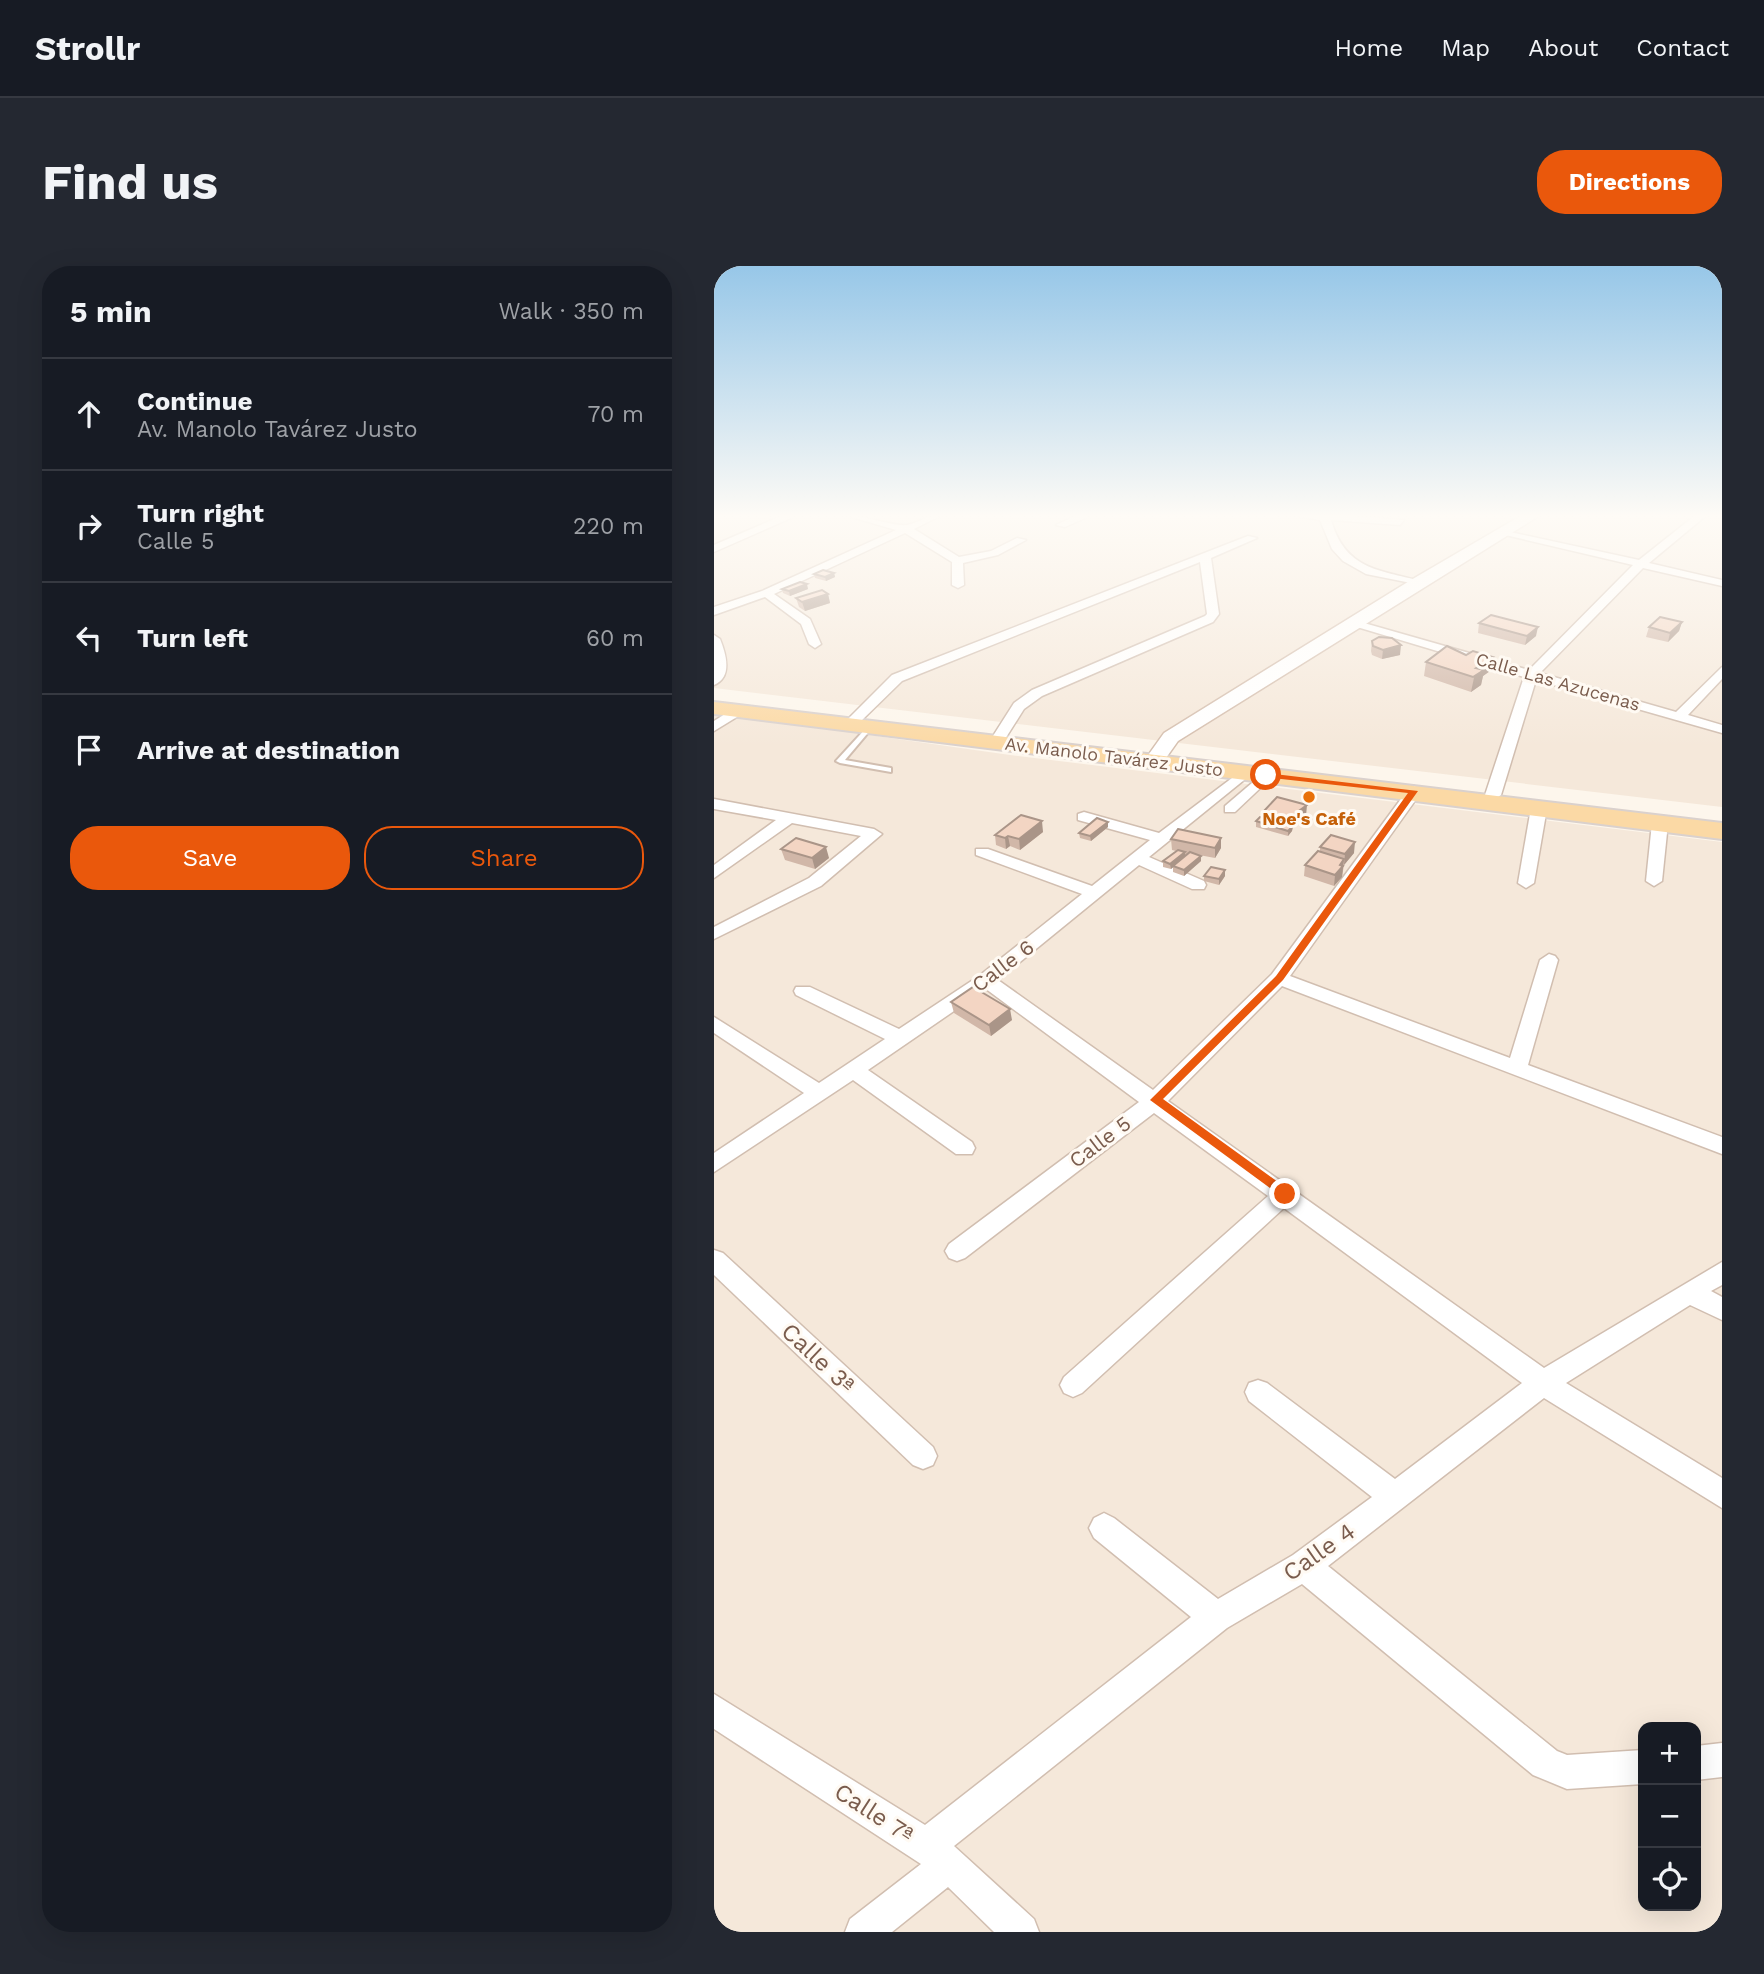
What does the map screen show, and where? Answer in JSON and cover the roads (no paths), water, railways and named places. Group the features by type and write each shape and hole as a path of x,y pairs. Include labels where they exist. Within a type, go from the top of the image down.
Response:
{"main road":[{"name":"Av. Manolo Tavárez Justo","path":"714,702 862,723 1722,822"},
{"name":"Av. Manolo Tavárez Justo","path":"714,708 1000,737 1255,774 1414,791 1722,831"}],"street":[{"path":"714,611 769,592"},
{"path":"862,723 897,678 1115,592"},
{"path":"1000,737 1019,706 1037,693 1209,619 1213,614 1210,592"},
{"path":"1156,758 1171,737 1404,592"},
{"path":"1493,795 1531,675 1614,592"},
{"path":"766,593 806,622 815,644"},
{"path":"718,594 744,600"},
{"name":"Calle Las Azucenas","path":"1353,625 1722,729"},
{"path":"714,639 721,663 721,672 714,681"},
{"path":"1679,717 1722,671"},
{"path":"714,727 738,712"},
{"path":"1230,809 1255,774"},
{"name":"Calle 6","path":"714,1164 986,980 1164,839 1255,774"},
{"name":"Calle 5","path":"957,1251 1156,1100 1279,978 1414,791"},
{"path":"714,804 874,834 815,882 714,934"},
{"path":"1527,883 1539,808"},
{"path":"1084,817 1164,839"},
{"path":"714,873 789,818"},
{"path":"1654,881 1660,823"},
{"path":"982,852 1096,893"},
{"path":"1139,859 1198,885"},
{"path":"1516,1070 1549,960"},
{"path":"1279,978 1722,1146"},
{"path":"986,980 1156,1100 1543,1383 1722,1494"},
{"path":"803,991 902,1039"},
{"path":"714,1024 820,1093"},
{"path":"853,1070 964,1148"},
{"path":"1073,1385 1285,1194"},
{"name":"Calle 3ª","path":"714,1260 923,1457"},
{"name":"Calle 4","path":"863,1932 938,1855 1216,1618 1304,1566 1543,1383 1722,1272"},
{"path":"1691,1293 1722,1309"},
{"path":"1258,1392 1395,1497"},
{"path":"1104,1528 1216,1618"},
{"path":"1304,1566 1545,1763 1567,1772 1638,1768"},
{"name":"Calle 7ª","path":"714,1710 938,1855 1021,1932"},
{"path":"1701,1762 1722,1760"}],"lane":[{"path":"862,723 840,761 888,770"}],"place":[{"name":"Noe's Café","path":"1309,797"}]}
